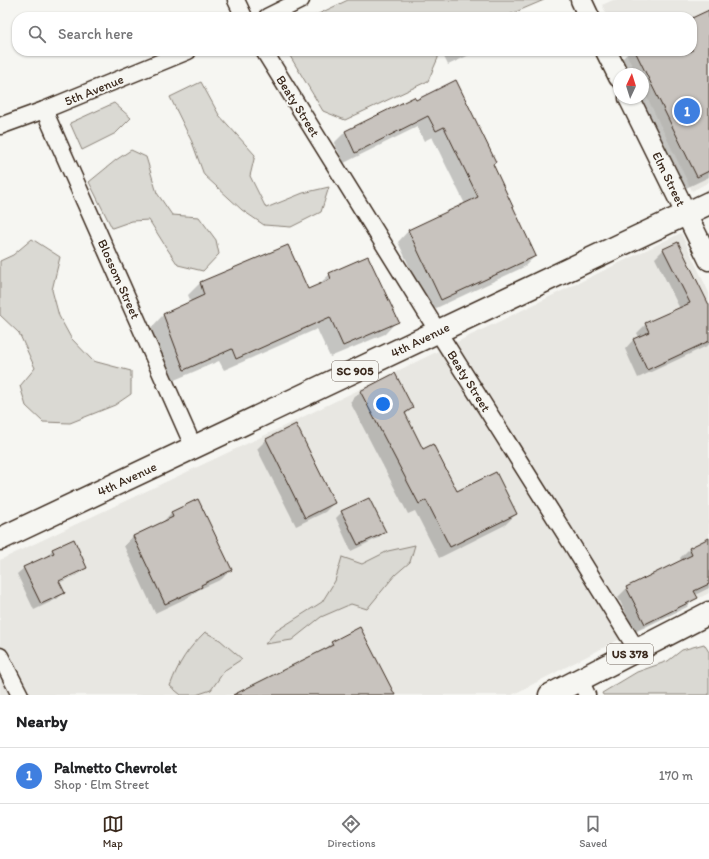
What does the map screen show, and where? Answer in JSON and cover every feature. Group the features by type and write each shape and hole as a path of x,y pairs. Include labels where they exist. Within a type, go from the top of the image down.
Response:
{"main road":[{"name":"4th Avenue","path":"0,539 709,203"},
{"name":"US 378","path":"550,695 583,687 636,650 709,613"}],"street":[{"path":"236,0 242,12"},
{"path":"277,12 302,0"},
{"path":"581,0 587,12"},
{"name":"5th Avenue","path":"0,126 44,110 176,56"},
{"name":"Beaty Street","path":"267,56 636,650"},
{"path":"608,56 614,68"},
{"name":"Elm Street","path":"632,104 709,260"},
{"name":"Blossom Street","path":"44,110 194,448"},
{"path":"0,656 20,695"}],"shaded area":[{"path":"348,0 544,0 516,12 323,12"},
{"path":"613,0 709,0 709,182 692,191 649,101 649,68 633,68 627,56 697,56 697,12 606,12 602,5"},
{"path":"290,56 438,56 428,81 345,120 323,111"},
{"path":"201,82 219,115 255,155 250,176 266,208 303,193 329,187 321,212 291,227 264,225 242,210 204,175 192,142 170,97"},
{"path":"114,103 131,118 116,133 82,150 70,123"},
{"path":"131,150 146,157 157,193 172,215 199,217 216,240 219,254 203,271 178,265 149,220 132,221 112,228 89,182"},
{"path":"681,233 709,293 709,593 512,695 0,695 0,560 278,429"},
{"path":"32,239 60,257 52,290 59,316 71,338 93,361 131,371 131,394 115,405 70,423 43,422 26,406 20,386 35,368 19,333 0,315 0,261 13,255"},
{"path":"415,545 410,562 395,575 367,609 351,604 321,617 292,640 265,644 276,631 322,602 335,581 342,557 362,564 388,551"},
{"path":"205,632 220,640 242,659 225,670 211,690 196,695 181,695 170,686 184,657"},
{"path":"704,644 709,652 709,695 603,695 602,693 637,672 668,661 682,650"}],"building":[{"path":"709,10 709,171 697,177 649,79 649,68 643,68 637,56 697,56 697,16"},
{"path":"456,80 496,162 493,164 536,256 441,300 408,230 478,197 444,127 436,131 428,116 355,153 345,131 414,97 416,100"},
{"path":"678,242 709,305 709,341 647,370 633,339 649,332 645,323 690,303 663,249"},
{"path":"288,245 308,289 331,279 329,273 368,256 399,322 343,346 330,317 236,359 232,349 184,370 163,314 204,295 200,282"},
{"path":"395,373 413,408 405,413 423,449 433,444 457,491 496,472 517,514 450,547 426,500 419,504 360,391"},
{"path":"296,424 335,503 305,518 266,439"},
{"path":"369,498 386,532 358,545 341,511"},
{"path":"198,499 232,570 201,585 202,587 165,604 133,536 173,517 171,512"},
{"path":"709,538 709,584 694,591 698,598 645,624 626,587 692,555 689,548"},
{"path":"74,539 87,568 59,581 65,593 41,604 23,567 54,553 52,549"},
{"path":"360,627 395,695 233,695 333,645 331,642"}],"place":[{"name":"Palmetto Chevrolet","path":"687,111"}]}
